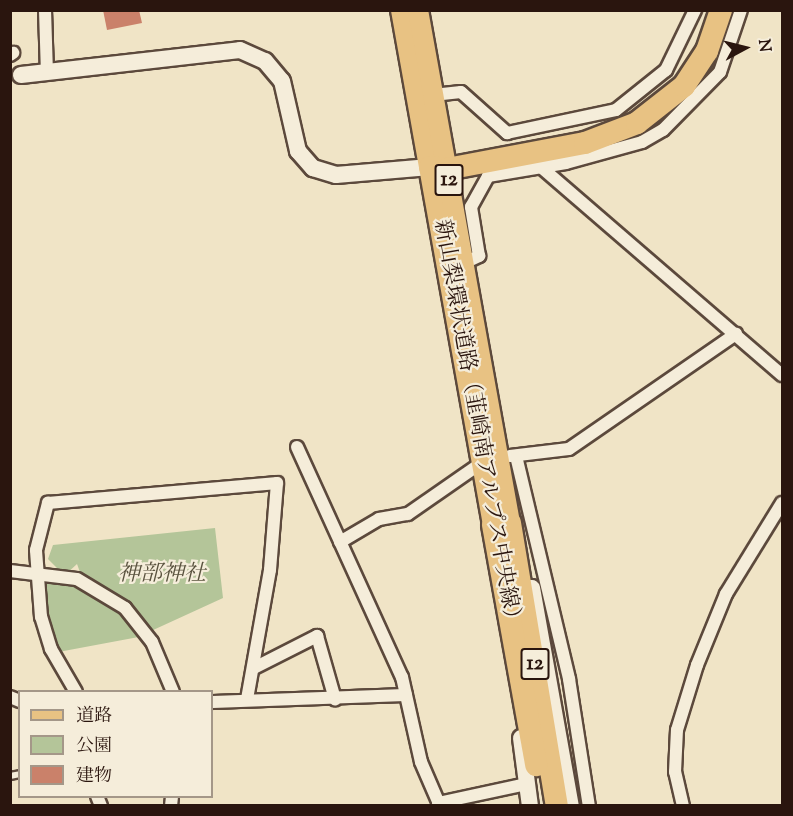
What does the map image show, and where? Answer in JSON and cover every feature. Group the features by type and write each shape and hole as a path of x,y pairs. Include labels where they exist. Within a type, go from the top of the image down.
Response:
{"highway":[{"path":"441,165 583,134 632,115 684,70 712,10"},
{"path":"441,165 585,143 638,123 684,86 707,51 721,10"},
{"name":"新山梨環状道路（韮崎南アルプス中央線）","path":"502,524 542,806"},
{"name":"新山梨環状道路（韮崎南アルプス中央線）","path":"502,524 557,806"}],"main road":[{"name":"新山梨環状道路（韮崎南アルプス中央線）","path":"401,10 464,263 479,350 502,524"},
{"name":"新山梨環状道路（韮崎南アルプス中央線）","path":"418,10 434,95 456,314 502,524"}],"street":[{"path":"45,10 47,72"},
{"path":"434,95 461,92 507,133 616,110 666,70 695,10"},
{"path":"464,263 479,256 471,207 488,176 542,168 642,142 663,130 720,72 741,10"},
{"path":"21,75 240,50 265,61 282,81 298,151 313,168 336,175 441,165"},
{"path":"542,168 783,375"},
{"path":"456,314 477,466 530,806"},
{"path":"510,456 569,449 736,334"},
{"path":"479,350 510,456 569,679 589,806"},
{"path":"297,447 406,695 421,762 439,804 527,784"},
{"path":"510,456 571,806"},
{"path":"340,542 379,519 408,514 477,466"},
{"path":"75,690 51,649 35,570 48,503 277,483 254,668 247,699"},
{"path":"683,806 675,772 677,730 697,665 726,594 783,503"},
{"path":"10,572 35,570 77,579 125,608 158,652 172,690"},
{"path":"254,668 317,636 335,699"},
{"path":"213,702 406,695"}],"green space":[{"name":"神部神社","path":"215,528 223,598 151,631 95,581 81,575 77,564 65,575 125,608 144,636 53,653 35,571 63,574 48,559 53,545"}],"building":[{"path":"103,10 139,10 142,23 107,30"}]}
